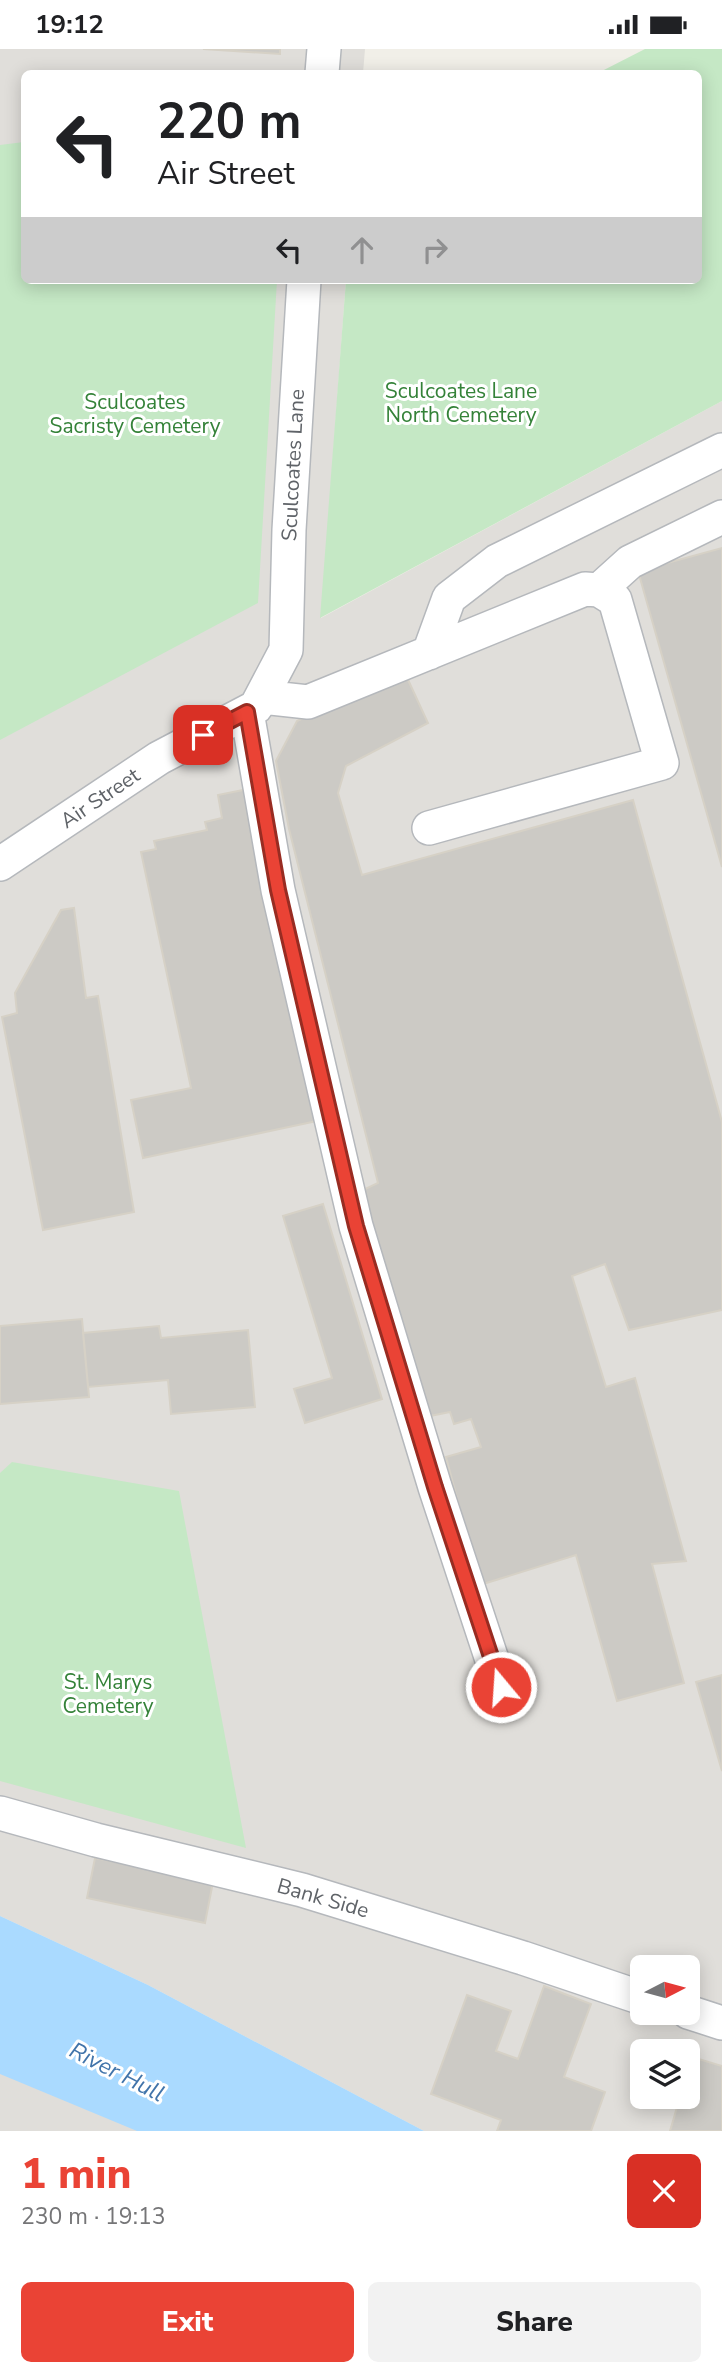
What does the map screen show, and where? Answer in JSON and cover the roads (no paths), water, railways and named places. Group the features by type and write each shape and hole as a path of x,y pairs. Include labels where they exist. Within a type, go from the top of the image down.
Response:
{"street":[{"path":"322,70 324,49"},
{"name":"Sculcoates Lane","path":"254,704 286,650 289,530 304,284"},
{"path":"429,653 449,597 497,561 722,450"},
{"path":"598,590 630,562 722,517"},
{"path":"429,828 662,763 615,600 598,590 584,589 308,702 254,704 278,890 356,1226 435,1487 501,1687"},
{"name":"Air Street","path":"0,864 159,758 254,704"},
{"name":"Bank Side","path":"0,1813 96,1840 302,1890 630,1994"},
{"path":"700,2017 722,2023"}],"water":[{"name":"River Hull","path":"0,1916 148,1985 424,2131 137,2131 0,2074"}],"park label":[{"name":"Sculcoates Lane North Cemetery","path":"461,403"},
{"name":"Sculcoates Sacristy Cemetery","path":"135,414"},
{"name":"St. Marys Cemetery","path":"108,1694"}]}
